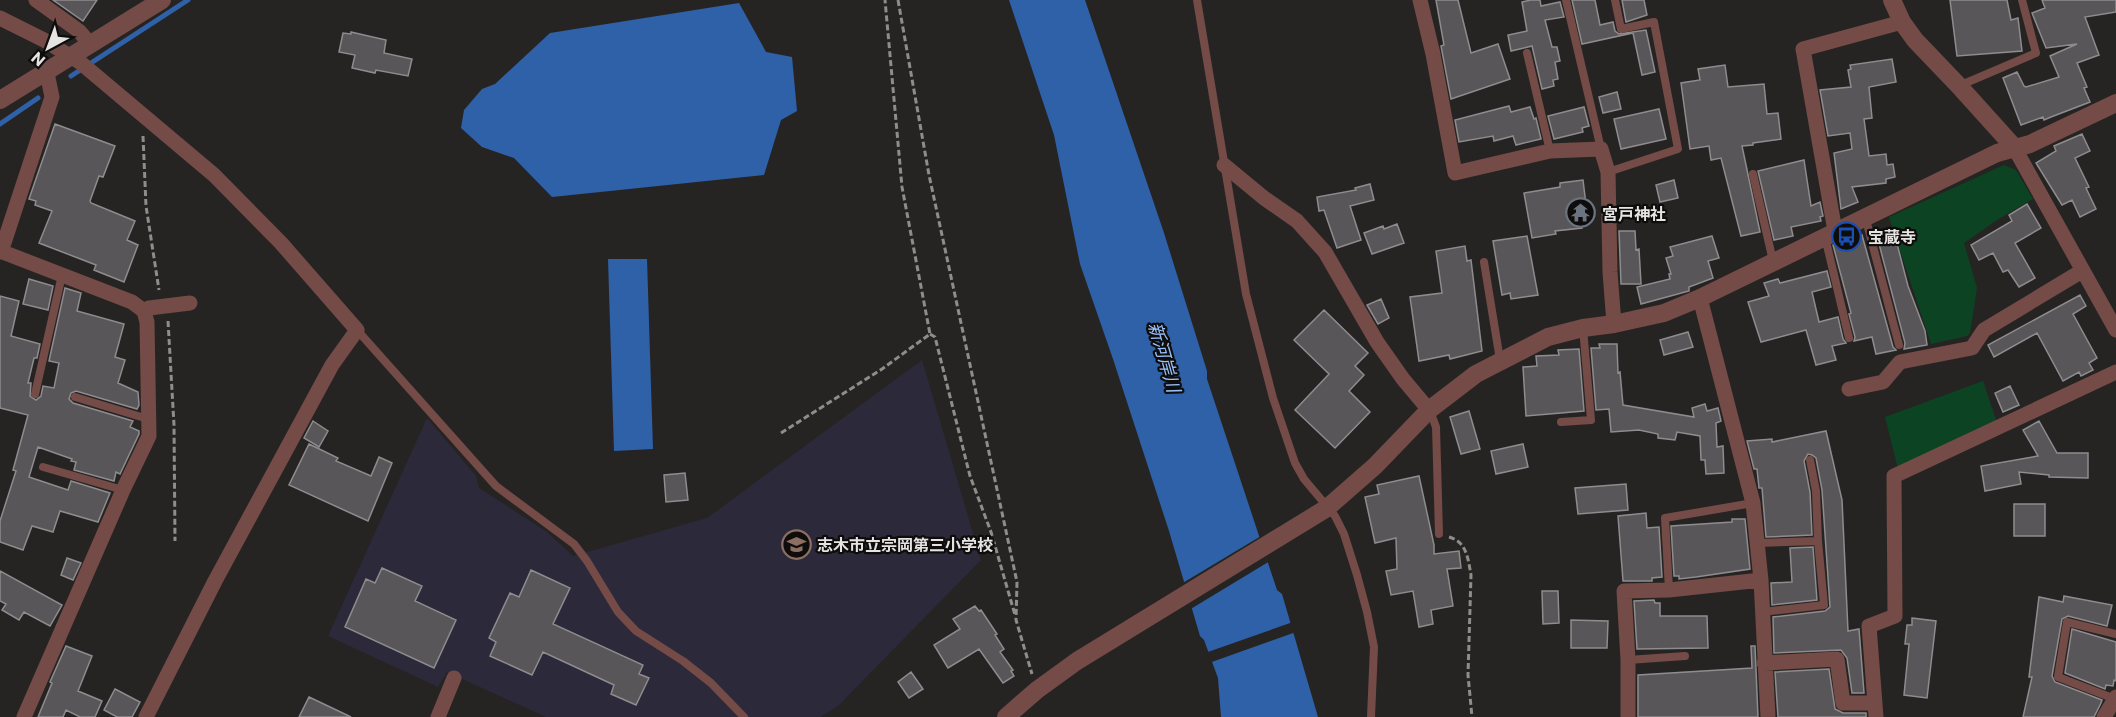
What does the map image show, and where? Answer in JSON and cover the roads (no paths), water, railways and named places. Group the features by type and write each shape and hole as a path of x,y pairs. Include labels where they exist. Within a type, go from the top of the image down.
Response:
{"street":[{"path":"36,0 80,31 91,45"},
{"path":"0,100 47,73 81,62 91,45 162,0"},
{"path":"1420,0 1434,54 1455,173 1550,151 1601,148 1608,172 1610,272 1614,324"},
{"path":"1892,0 1902,22 1915,40 2014,147 2082,271 2115,324"},
{"path":"0,18 81,62 214,175 281,243 357,330 332,364 215,581 146,717"},
{"path":"1830,233 1803,49 1902,22"},
{"path":"24,717 123,490 149,436 150,420 147,322 144,311 132,302 0,251 51,97 47,73"},
{"path":"1006,717 1056,676 1168,604 1327,508 1375,465 1429,410 1467,380 1500,360 1548,337 1664,313 1700,298 1965,167 2014,147 2030,144 2116,103"},
{"path":"1224,165 1264,198 1298,221 1325,252 1377,342 1402,379 1429,410"},
{"path":"1849,389 1883,382 1900,362 1972,348 1984,330 2082,271"},
{"path":"1700,298 1753,503 1761,580 1768,717"},
{"path":"144,311 163,302 190,303"},
{"path":"1764,663 1837,659 1843,703 1876,710 1869,626 1895,616 1894,476 2116,372"},
{"path":"1628,717 1628,660 1624,591 1669,590 1761,580"},
{"path":"438,717 454,678"},
{"path":"2104,717 2115,698"}],"lane":[{"path":"1197,0 1246,294 1273,398 1295,463 1304,479 1335,516 1344,534 1357,575 1374,647 1371,717"},
{"path":"1566,0 1601,148"},
{"path":"1608,172 1678,149 1654,22 1621,29 1615,0"},
{"path":"1959,86 2036,53 2022,0"},
{"path":"1527,53 1550,151"},
{"path":"1753,174 1773,261"},
{"path":"1865,216 1899,345"},
{"path":"1830,233 1849,338"},
{"path":"1484,262 1500,360"},
{"path":"35,394 62,275"},
{"path":"1561,422 1591,420 1583,328"},
{"path":"357,330 496,486 574,544 618,612 636,632 683,661 711,683 744,717"},
{"path":"75,397 150,420"},
{"path":"1429,410 1436,427 1439,534"},
{"path":"1762,612 1824,605 1816,491 1810,460"},
{"path":"43,467 123,490"},
{"path":"1669,590 1665,518 1753,503"},
{"path":"1758,543 1818,541"},
{"path":"2115,698 2058,678 2067,622 2116,634"},
{"path":"1628,660 1685,656"}],"water":[{"name":"新河岸川","path":"1009,0 1085,0 1164,233 1207,371 1207,379 1277,590 1282,594 1318,717 1221,717 1218,678 1204,640 1200,636 1169,531 1080,264 1054,135"},
{"path":"739,3 766,52 792,57 797,111 781,120 764,175 552,197 514,158 482,147 461,128 464,110 482,89 495,84 550,33"},
{"path":"608,259 647,259 653,449 614,451"}],"waterway":[{"path":"71,76 188,0"},
{"path":"0,124 38,98"}],"place":[{"name":"宮戸神社","path":"1581,213"},
{"name":"宝蔵寺","path":"1847,236"},
{"name":"志木市立宗岡第三小学校","path":"796,544"}]}
